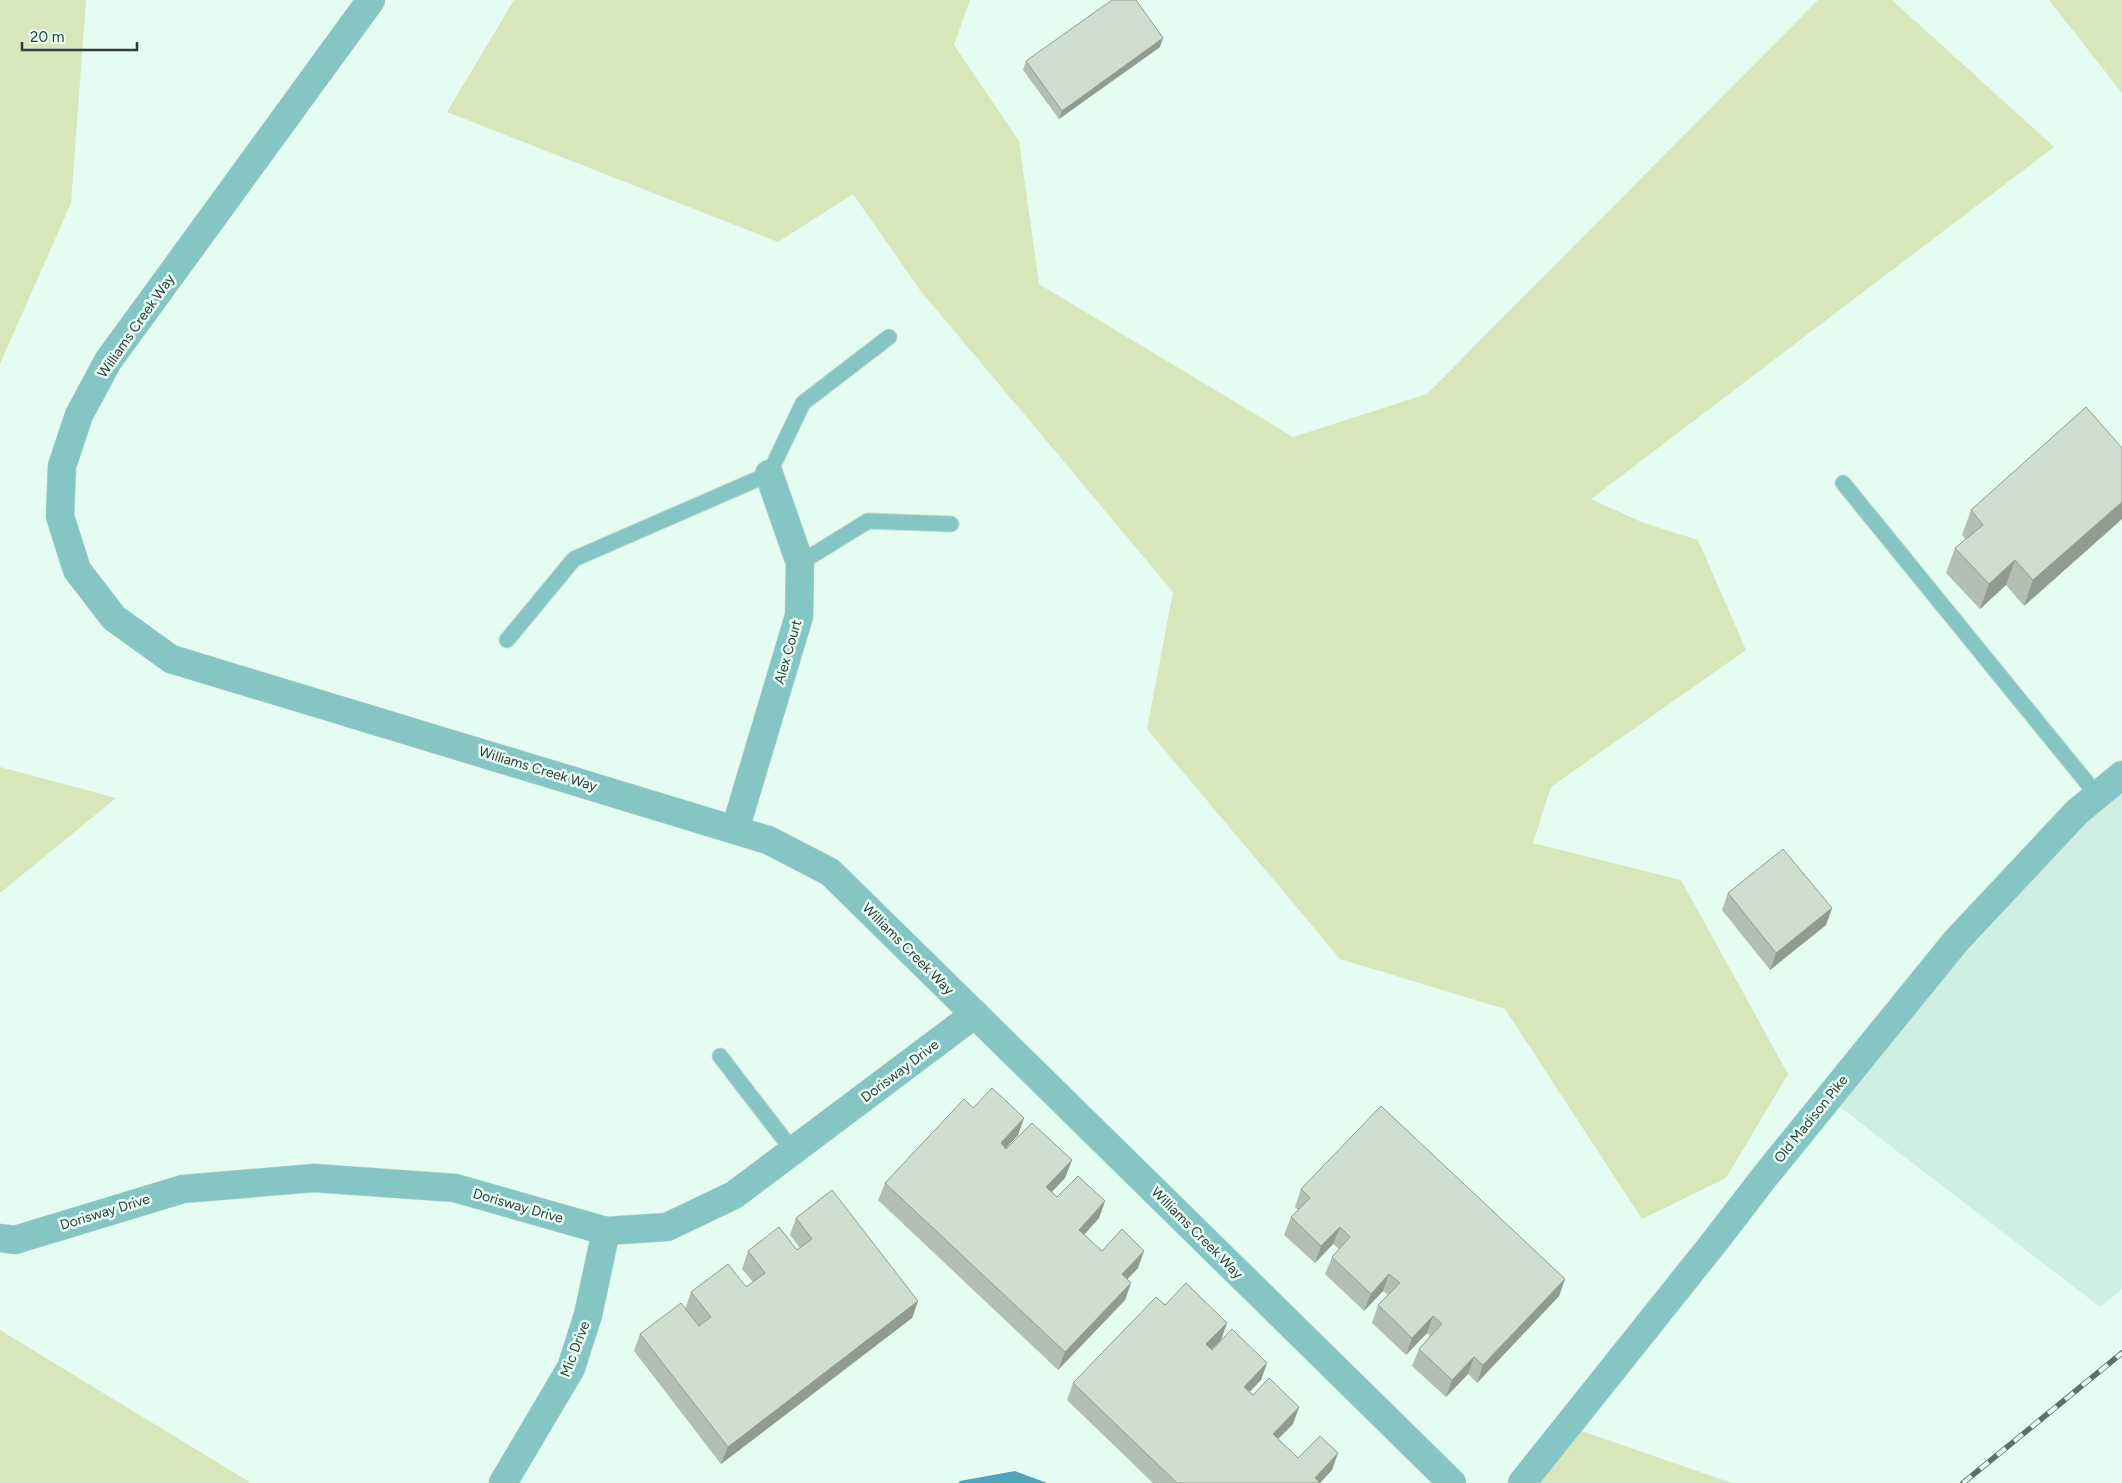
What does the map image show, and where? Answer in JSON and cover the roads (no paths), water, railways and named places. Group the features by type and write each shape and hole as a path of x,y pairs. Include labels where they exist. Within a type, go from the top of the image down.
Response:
{"street":[{"name":"Williams Creek Way","path":"371,0 108,361 79,416 62,466 60,516 77,570 114,618 171,659 768,840 830,872 1452,1483"},
{"name":"Alex Court","path":"735,830 799,616 800,563 769,474"},
{"name":"Old Madison Pike","path":"1522,1483 1716,1240 1766,1174 1956,941 2076,812 2122,775"},
{"name":"Dorisway Drive","path":"0,1238 14,1240 183,1189 314,1178 455,1188 606,1231 667,1227 734,1195 975,1014"},
{"name":"Mic Drive","path":"504,1483 571,1368 588,1315 606,1231"}],"lane":[{"path":"507,640 574,559 769,474 803,403 889,337"},
{"path":"1842,483 2097,795"},
{"path":"800,563 868,522 951,524"},
{"path":"720,1056 793,1151"}],"water":[{"path":"1015,1471 1047,1483 958,1483 960,1481"}],"railway":[{"path":"1963,1483 2122,1353"}]}
